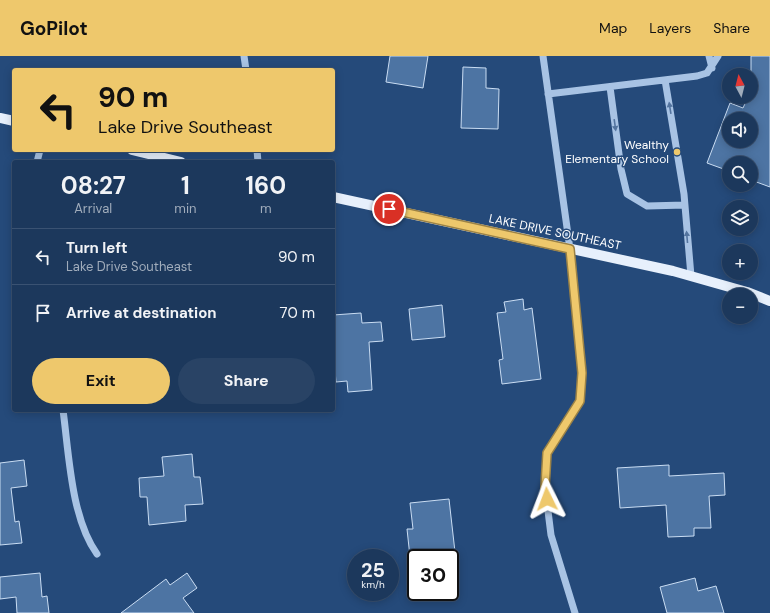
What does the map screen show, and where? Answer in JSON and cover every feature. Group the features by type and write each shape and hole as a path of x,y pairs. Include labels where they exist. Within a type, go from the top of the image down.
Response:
{"main road":[{"path":"0,118 12,121"},
{"path":"140,152 173,160"},
{"name":"LAKE DRIVE SOUTHEAST","path":"335,197 691,276 747,292 770,301"}],"street":[{"path":"244,56 246,68"},
{"path":"543,56 570,249 582,373 580,401 547,453 545,487 551,535 575,613"},
{"path":"709,56 712,68"},
{"path":"548,94 697,76 707,73 712,68 718,56"},
{"path":"665,80 685,205 691,276"},
{"path":"610,87 621,169 627,194 647,206 685,205"},
{"path":"63,412 76,506 89,543 97,554"}],"building":[{"path":"390,56 428,56 423,88 386,82"},
{"path":"751,56 770,56 770,187 758,183 758,156 722,156 722,168 707,163 722,124 722,148 758,148 758,112 727,112 730,104 743,108 745,104 758,104 758,68 751,68"},
{"path":"463,67 486,68 486,88 499,89 498,129 461,128"},
{"path":"523,299 524,310 532,308 541,379 502,384 499,360 503,359 497,313 506,312 504,302"},
{"path":"442,305 445,337 412,340 409,309"},
{"path":"361,313 362,323 381,322 383,341 369,342 372,390 348,392 347,381 336,382 335,315"},
{"path":"192,454 194,477 200,477 203,504 185,505 186,521 149,525 147,497 140,497 139,478 164,476 162,457"},
{"path":"24,460 27,486 11,488 15,522 19,521 22,543 0,545 0,463"},
{"path":"669,465 669,476 724,473 725,495 709,496 711,528 694,528 694,536 668,537 666,505 620,508 617,468"},
{"path":"449,499 455,549 409,549 407,529 413,529 410,503"},
{"path":"40,573 42,597 47,596 49,613 17,613 16,597 0,599 0,577"},
{"path":"187,573 197,588 183,598 194,613 121,613 166,579 170,585"},
{"path":"695,578 698,591 716,586 724,613 667,613 660,587"}],"place":[{"name":"Wealthy Elementary School","path":"677,152"}],"route":[{"path":"389,209 570,249 582,373 580,401 547,453 545,487 547,499"}]}
